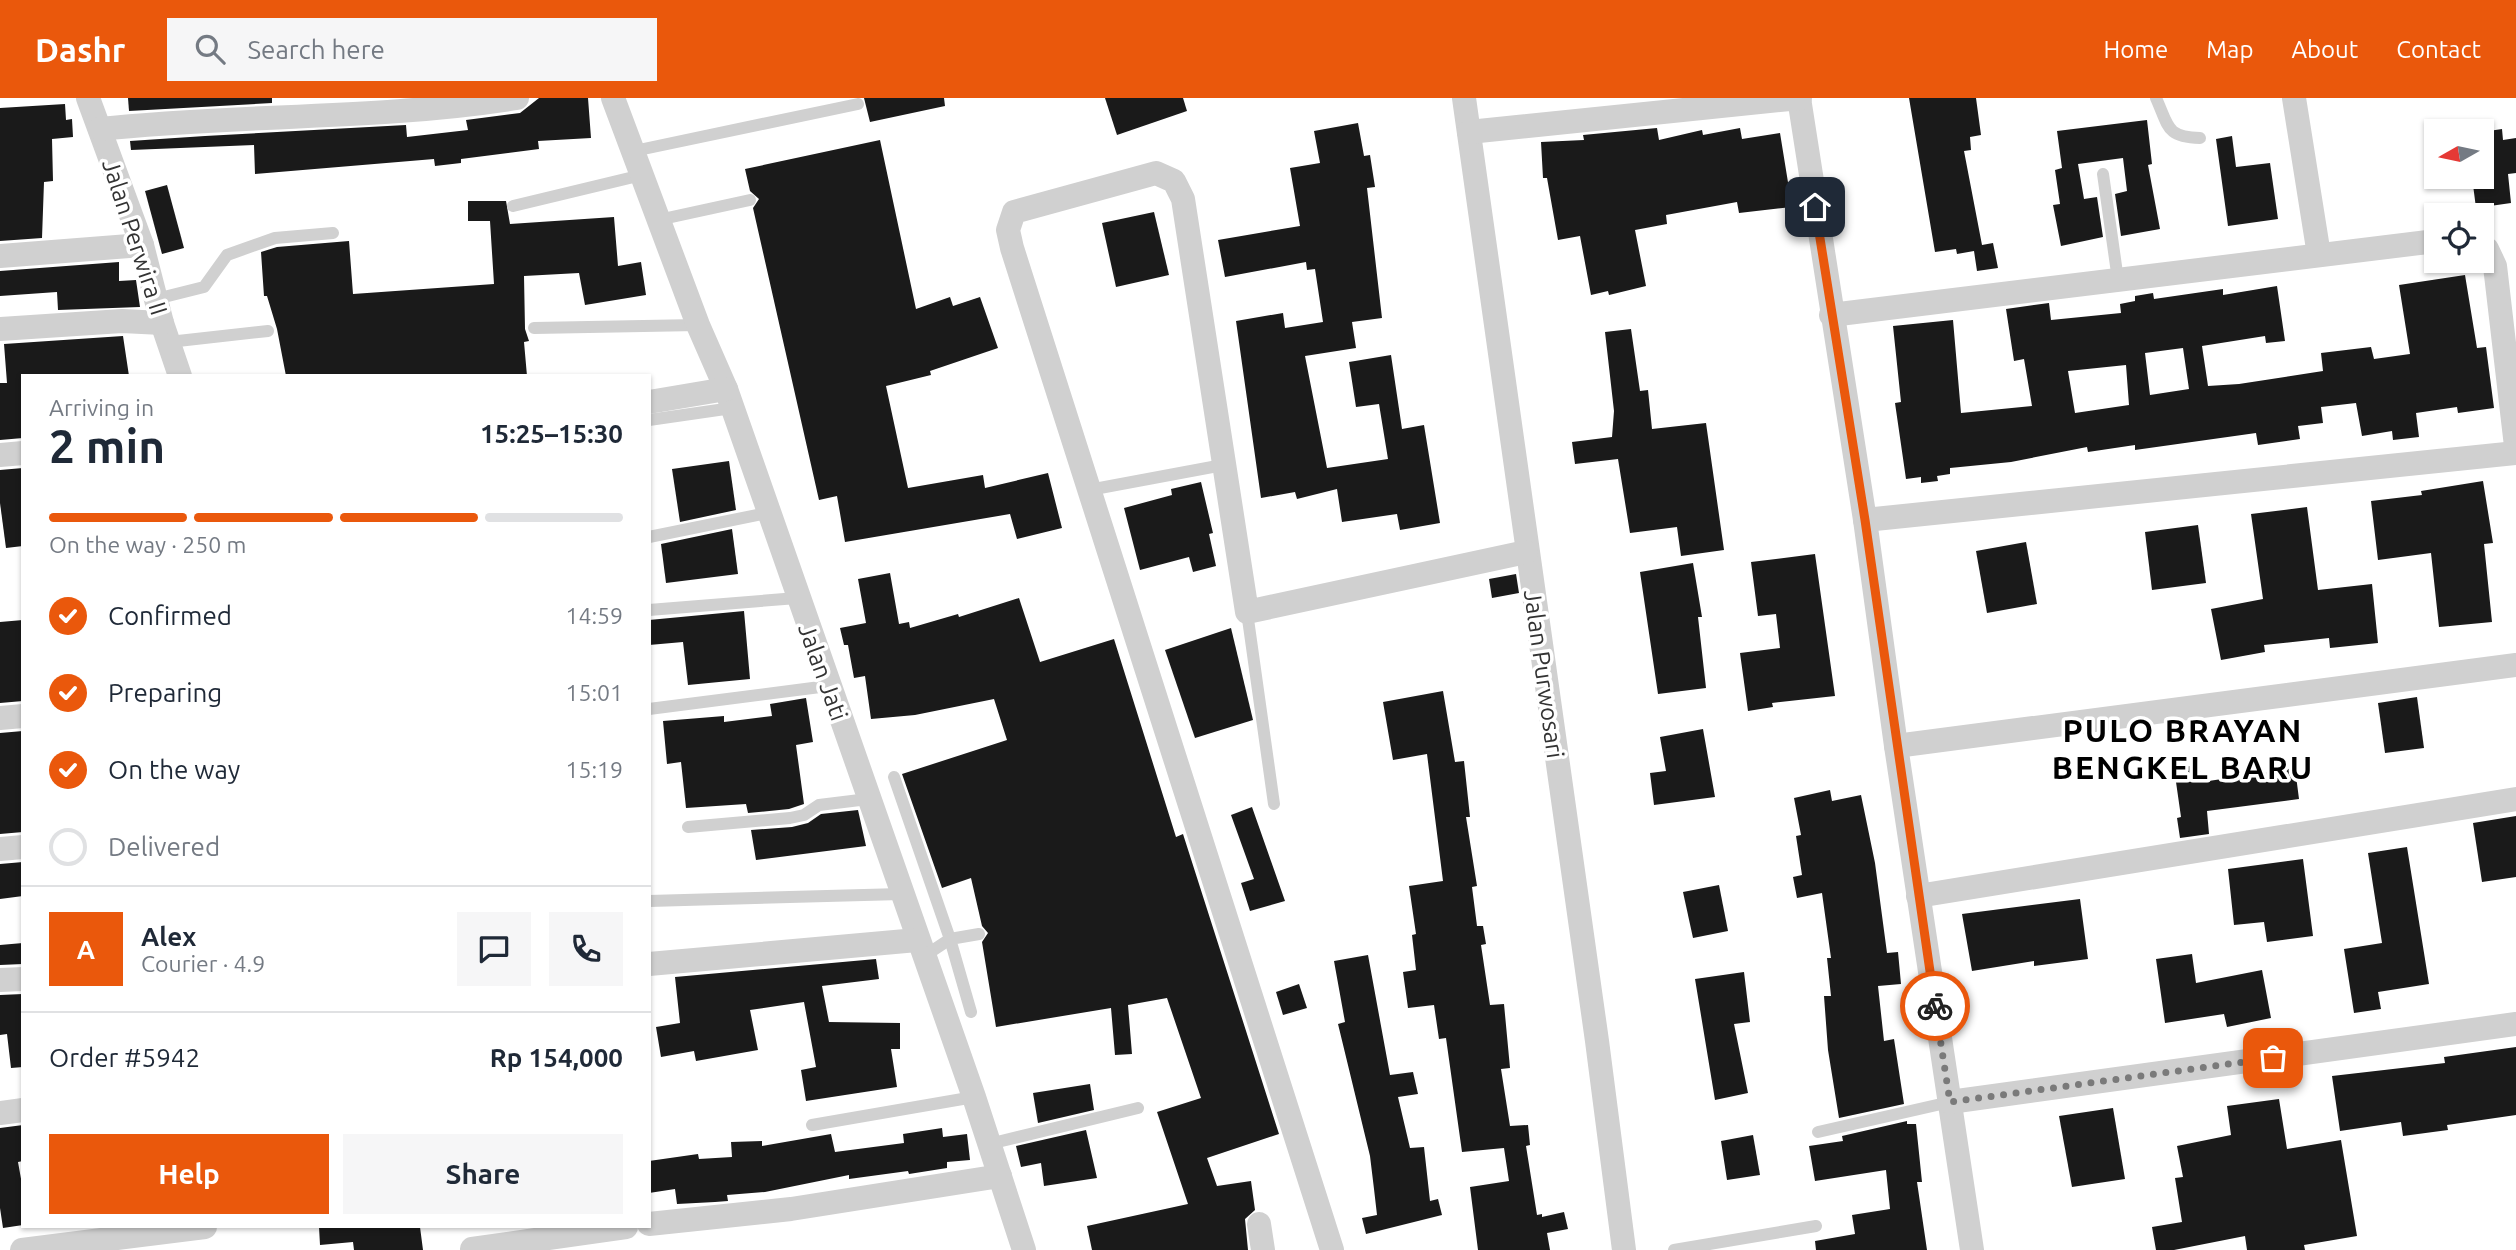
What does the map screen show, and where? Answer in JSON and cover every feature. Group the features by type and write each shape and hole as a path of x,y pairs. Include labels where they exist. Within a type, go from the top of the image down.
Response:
{"street":[{"name":"Jalan Perwira II","path":"88,98 142,245 179,374"},
{"path":"100,128 437,107 517,98"},
{"name":"Jalan Jati","path":"613,98 698,325 729,399 974,1097 1024,1250"},
{"name":"Jalan Purwosari","path":"1464,98 1624,1250"},
{"path":"1469,132 1799,98 1865,520 1896,746 1972,1250"},
{"path":"2294,98 2319,255"},
{"path":"1332,1250 1008,230 1014,212 1156,173 1174,181 1183,199 1247,612 1526,552"},
{"path":"1831,315 2424,242"},
{"path":"0,256 142,245"},
{"path":"2494,264 2516,446"},
{"path":"0,329 162,321"},
{"path":"651,402 729,399"},
{"path":"0,455 21,453"},
{"path":"1865,520 2516,453"},
{"path":"1896,746 2516,665"},
{"path":"0,718 21,716"},
{"path":"1918,895 2516,799"},
{"path":"0,849 21,847"},
{"path":"651,964 920,948"},
{"path":"0,980 21,979"},
{"path":"1950,1102 2516,1024"},
{"path":"0,1113 21,1110"},
{"path":"651,1224 791,1209 1000,1176"},
{"path":"1259,1224 1263,1250"},
{"path":"22,1250 197,1228"},
{"path":"470,1242 616,1228"}],"lane":[{"path":"2156,98 2171,132 2178,137 2200,138"},
{"path":"634,151 858,104"},
{"path":"2103,174 2118,280"},
{"path":"513,206 642,175"},
{"path":"658,220 750,200"},
{"path":"162,321 204,287 227,255 275,238 333,233"},
{"path":"162,321 268,331"},
{"path":"534,328 698,325"},
{"path":"651,419 729,399"},
{"path":"1089,489 1223,465"},
{"path":"651,537 767,513"},
{"path":"651,610 797,598"},
{"path":"1247,612 1274,804"},
{"path":"651,709 828,686"},
{"path":"894,777 950,939 971,1012"},
{"path":"688,827 790,818 804,815 819,805 868,799"},
{"path":"651,901 901,894"},
{"path":"920,948 979,934"},
{"path":"812,1125 974,1097"},
{"path":"1818,1132 1950,1102"},
{"path":"989,1144 1138,1108"},
{"path":"1674,1250 1723,1246 1816,1226"}],"building":[{"path":"128,98 272,98 272,103 129,111"},
{"path":"539,98 588,98 591,138 538,141 539,149 461,159 461,163 435,166 434,159 255,174 254,145 131,150 130,141 205,136 406,125 407,137 468,130 466,120 520,113"},
{"path":"864,98 944,98 945,106 870,122"},
{"path":"1105,98 1183,98 1187,111 1117,135"},
{"path":"1909,98 1976,98 1981,135 1970,137 1971,150 1964,151 1982,245 1993,243 1998,268 1977,271 1974,251 1957,254 1956,249 1935,252"},
{"path":"65,104 66,120 72,119 73,137 52,139 53,181 44,182 42,238 0,241 0,108"},
{"path":"2147,120 2152,164 2148,165 2160,229 2121,236 2115,194 2127,191 2123,158 2078,164 2084,199 2097,197 2103,237 2061,246 2053,205 2060,204 2055,170 2062,168 2057,131"},
{"path":"1358,123 1364,156 1370,155 1375,187 1367,188 1382,318 1352,322 1356,348 1305,356 1327,468 1388,459 1379,404 1356,407 1349,362 1391,355 1402,429 1424,425 1440,523 1400,530 1397,514 1342,522 1337,489 1297,499 1295,492 1261,498 1236,321 1283,313 1285,328 1323,322 1315,269 1307,270 1306,262 1225,277 1218,240 1300,226 1290,168 1320,163 1314,131"},
{"path":"1657,128 1659,140 1702,130 1703,135 1740,128 1742,139 1780,133 1792,207 1739,213 1737,202 1666,215 1667,224 1635,230 1646,286 1609,295 1608,291 1591,295 1580,236 1558,240 1547,178 1543,178 1541,142 1584,140 1583,135"},
{"path":"2502,129 2503,140 2516,138 2516,173 2508,174 2511,203 2494,205 2494,203 2475,203 2474,189 2494,189 2494,130"},
{"path":"2232,136 2236,167 2270,163 2278,219 2228,226 2216,139"},
{"path":"880,140 916,309 950,297 953,306 980,297 998,348 930,371 931,375 886,386 908,488 983,475 985,488 1048,473 1062,528 1017,539 1010,514 845,542 837,496 819,500 753,208 759,199 750,191 745,169"},
{"path":"167,185 184,248 162,254 145,191"},
{"path":"468,201 506,201 510,224 614,217 618,266 641,262 646,295 585,305 579,273 524,276 525,329 529,341 524,342 527,374 286,374 277,329 267,296 264,296 261,252 277,247 349,241 353,294 494,284 490,221 468,221"},
{"path":"1154,212 1169,275 1116,287 1102,223"},
{"path":"119,262 119,281 136,280 140,307 58,310 57,292 0,296 0,271"},
{"path":"2465,275 2477,348 2486,347 2494,408 2458,413 2457,407 2416,413 2419,437 2393,440 2392,431 2362,436 2356,403 2321,407 2323,423 2298,426 2300,439 2258,445 2256,433 2135,450 2135,445 2088,452 2087,447 2011,462 1950,468 1950,474 1937,476 1938,481 1921,483 1921,477 1906,479 1895,403 1901,402 1893,326 1953,320 1961,413 2032,406 2024,359 2014,361 2006,309 2049,303 2051,320 2121,313 2120,304 2135,301 2135,296 2153,293 2154,299 2223,289 2223,295 2277,286 2285,341 2266,343 2265,336 2202,346 2208,386 2323,371 2321,353 2371,347 2374,359 2410,354 2399,285","holes":["2183,348 2189,389 2150,395 2145,353","2126,365 2129,405 2075,413 2068,371"]},
{"path":"1631,329 1640,391 1648,390 1652,429 1706,423 1724,550 1681,556 1677,527 1630,533 1618,459 1575,464 1572,442 1612,437 1614,411 1605,332"},
{"path":"123,336 129,374 21,374 21,438 0,440 0,383 7,383 4,344"},
{"path":"729,461 736,510 680,522 672,469"},
{"path":"21,468 21,546 6,548 0,503 0,470"},
{"path":"2483,481 2493,543 2484,544 2492,622 2439,627 2431,553 2378,560 2371,501 2422,495 2421,491"},
{"path":"1201,482 1213,533 1209,534 1216,566 1193,572 1189,557 1140,570 1124,508 1172,495 1171,489"},
{"path":"2307,507 2318,590 2372,584 2378,643 2330,648 2329,638 2264,645 2265,652 2221,660 2211,609 2263,599 2251,514"},
{"path":"2198,525 2206,583 2152,590 2145,532"},
{"path":"732,529 738,574 666,583 661,544"},
{"path":"2026,542 2037,604 1987,613 1976,551"},
{"path":"1815,554 1835,696 1772,703 1773,707 1748,711 1740,653 1780,648 1776,614 1758,616 1751,562"},
{"path":"1693,563 1702,617 1698,617 1706,688 1658,694 1640,572"},
{"path":"890,573 899,624 909,622 910,628 958,614 959,617 1019,598 1040,662 1114,639 1176,837 1183,834 1279,1134 1207,1158 1217,1186 1251,1181 1255,1210 1245,1219 1248,1250 1092,1250 1087,1226 1188,1204 1157,1112 1201,1098 1167,998 1128,1005 1132,1054 1115,1055 1111,1008 996,1027 982,942 988,933 982,926 971,878 942,888 902,774 1007,740 994,699 915,715 871,719 865,676 854,678 848,645 844,645 840,628 866,623 858,579"},
{"path":"1516,574 1519,593 1492,598 1489,579"},
{"path":"744,611 750,679 688,685 683,642 651,645 651,620"},
{"path":"21,620 21,701 0,703 0,622"},
{"path":"1231,628 1253,720 1195,738 1165,650"},
{"path":"1443,691 1455,762 1464,761 1470,817 1466,817 1477,886 1472,887 1477,926 1483,926 1486,944 1481,945 1490,1005 1504,1004 1510,1068 1501,1069 1510,1126 1528,1125 1530,1145 1526,1146 1537,1215 1542,1214 1542,1217 1564,1212 1568,1229 1547,1233 1550,1250 1478,1250 1470,1187 1509,1181 1504,1148 1462,1152 1446,1038 1439,1039 1434,1005 1408,1008 1403,972 1416,970 1412,935 1416,934 1409,886 1443,881 1427,754 1393,760 1383,702"},
{"path":"2417,697 2424,748 2385,753 2378,703"},
{"path":"806,698 813,742 796,745 804,804 789,809 748,813 746,804 686,808 681,762 667,764 663,721 724,716 724,722 772,716 770,704"},
{"path":"1703,729 1715,797 1654,805 1650,773 1666,771 1660,737"},
{"path":"21,731 21,832 0,834 0,733"},
{"path":"2199,765 2202,782 2295,768 2299,799 2207,811 2209,834 2180,838 2177,818 2181,817 2174,768"},
{"path":"1830,790 1832,801 1861,795 1875,863 1887,953 1898,952 1901,984 1878,986 1884,1041 1894,1039 1904,1104 1839,1118 1828,1050 1824,996 1831,996 1827,958 1831,958 1822,893 1797,898 1793,877 1802,875 1796,836 1801,835 1794,798"},
{"path":"1252,807 1285,901 1250,911 1241,883 1254,879 1231,815"},
{"path":"858,810 866,846 756,860 751,830 792,827 808,823 821,814"},
{"path":"2516,816 2516,877 2482,882 2473,823"},
{"path":"2407,847 2429,984 2378,992 2381,1009 2354,1013 2344,949 2382,943 2368,853"},
{"path":"2303,859 2313,936 2267,942 2264,922 2234,925 2228,869"},
{"path":"21,862 21,896 0,899 0,864"},
{"path":"1719,885 1728,931 1693,938 1683,892"},
{"path":"2080,899 2088,959 2034,966 2034,961 1972,971 1962,914"},
{"path":"21,943 21,964 0,965 0,945"},
{"path":"2192,954 2196,983 2262,970 2271,1018 2227,1027 2224,1014 2165,1023 2156,959"},
{"path":"1368,955 1390,1075 1413,1072 1418,1094 1398,1097 1410,1148 1424,1147 1430,1201 1438,1199 1442,1215 1366,1234 1362,1218 1377,1215 1374,1189 1370,1156 1338,1024 1345,1022 1334,961"},
{"path":"876,959 879,979 822,986 829,1022 900,1023 900,1049 891,1049 897,1087 806,1101 801,1070 816,1067 804,1002 750,1010 758,1050 696,1061 694,1051 661,1057 656,1027 680,1023 675,977"},
{"path":"1744,972 1750,1022 1734,1024 1748,1093 1715,1100 1695,979"},
{"path":"1299,984 1307,1008 1283,1015 1276,992"},
{"path":"21,994 21,1067 11,1068 7,1034 0,1035 0,995"},
{"path":"2516,1047 2516,1115 2447,1125 2448,1130 2403,1136 2401,1122 2340,1131 2332,1076 2445,1063 2444,1057"},
{"path":"1090,1084 1094,1110 1038,1123 1033,1093"},
{"path":"2279,1099 2287,1149 2341,1140 2357,1236 2304,1245 2305,1250 2247,1250 2245,1236 2174,1250 2156,1250 2152,1227 2182,1222 2175,1178 2183,1177 2177,1146 2231,1135 2227,1106"},
{"path":"2113,1108 2125,1179 2072,1187 2059,1116"},
{"path":"1907,1121 1907,1124 1916,1124 1922,1182 1917,1182 1927,1250 1816,1250 1815,1241 1855,1234 1852,1215 1890,1209 1886,1170 1815,1181 1809,1146 1843,1141 1842,1136"},
{"path":"21,1125 21,1161 18,1162 21,1179 21,1225 3,1228 0,1208 0,1128"},
{"path":"942,1128 943,1137 967,1134 970,1160 947,1162 947,1168 909,1174 908,1171 849,1179 849,1175 765,1192 727,1195 728,1201 677,1204 675,1189 651,1193 651,1161 698,1154 699,1159 732,1157 731,1142 762,1141 762,1146 831,1134 835,1152 904,1143 903,1134"},
{"path":"1086,1130 1097,1178 1044,1186 1041,1163 1021,1167 1016,1146"},
{"path":"1753,1135 1760,1175 1727,1180 1721,1141"},
{"path":"319,1228 420,1228 423,1250 354,1250 353,1242 320,1245"}],"way so far":[{"path":"1935,1006 1950,1102 2273,1058"}],"district":[{"name":"PULO BRAYAN BENGKEL BARU","path":"2183,748"}],"route":[{"path":"1815,207 1865,520 1935,1006"}]}
